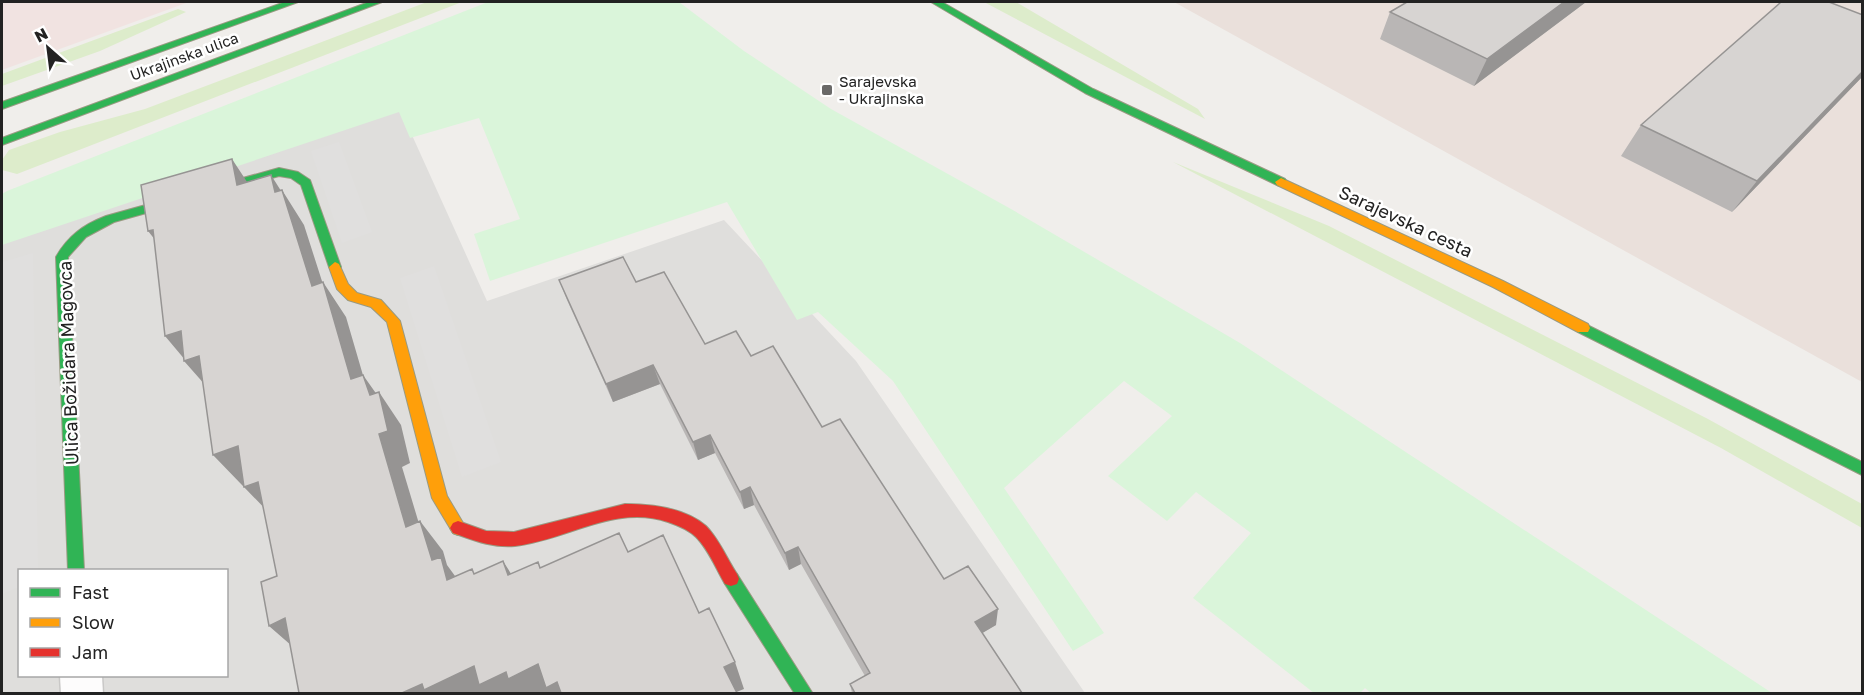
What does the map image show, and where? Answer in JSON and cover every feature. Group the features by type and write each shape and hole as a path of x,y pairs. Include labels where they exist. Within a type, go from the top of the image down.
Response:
{"street":[{"name":"Ukrajinska ulica","path":"2,106 293,2"},
{"name":"Ukrajinska ulica","path":"2,142 356,9 384,2"},
{"name":"Sarajevska cesta","path":"936,2 1089,91 1498,284 1863,470"},
{"name":"Ulica Božidara Magovca","path":"76,569 62,257 67,245 85,230 110,219 279,172 306,183 342,286 353,297 367,298 381,305 393,321 440,498 454,525 480,539 509,543 591,516 637,509 682,517 700,531 805,693"}],"shaded area":[{"path":"2,2 189,2 2,70"},
{"path":"1174,2 1862,2 1862,382"},
{"path":"392,91 487,301 724,220 856,361 1085,693 2,694 2,232"},
{"path":"339,142 372,232 342,243 311,151"},
{"path":"33,253 38,569 18,569 18,587 2,594 3,262"},
{"path":"434,266 501,462 462,477 400,278"}],"green space":[{"path":"427,2 462,2 17,174 2,170 2,160 9,150 60,132 145,109"},
{"path":"488,2 679,2 744,51 831,109 1011,209 1240,343 1772,693 1372,694 1365,688 1360,693 1314,693 1193,598 1251,533 1196,492 1167,521 1108,476 1172,416 1124,381 1004,488 1104,633 1073,651 893,381 818,312 797,320 727,202 490,281 474,234 520,219 479,118 410,138 399,112 2,245 2,194 7,191"},
{"path":"984,2 1016,2 1198,109 1205,119"},
{"path":"178,9 186,12 100,51 2,86 2,74"},
{"path":"1173,162 1329,226 1708,419 1862,504 1862,528 1721,448"}],"building":[{"path":"1407,2 1564,2 1487,59 1390,12"},
{"path":"1781,2 1829,2 1863,15 1863,71 1757,181 1641,125"},
{"path":"232,159 237,185 271,175 275,192 282,190 312,286 323,282 351,379 363,375 370,395 379,392 388,431 379,434 406,527 420,521 432,560 441,557 447,580 472,569 474,574 503,561 508,575 538,562 540,568 619,533 628,552 663,535 699,613 709,608 735,662 724,667 737,693 561,693 557,682 546,688 538,664 508,679 506,672 479,685 474,666 424,690 422,684 402,693 299,693 285,618 269,626 261,582 277,576 258,482 244,487 238,446 213,455 199,356 184,361 181,331 165,336 153,230 148,231 141,185"},
{"path":"623,257 636,282 664,272 705,344 736,331 751,356 773,346 822,427 840,419 944,579 968,566 998,609 975,622 1022,693 855,693 850,684 870,673 798,547 785,553 750,487 740,492 710,435 693,442 653,365 606,384 559,280"}],"traffic: fast":[{"path":"2,106 293,2"},
{"path":"2,142 377,2"},
{"path":"936,2 1089,91 1281,182"},
{"path":"76,569 62,257 76,238 88,229 110,219 279,172 294,175 306,183 335,267"},
{"path":"1583,328 1862,469"},
{"path":"731,579 805,694"}],"traffic: slow":[{"path":"1281,182 1498,284 1583,328"},
{"path":"335,267 342,286 353,297 376,303 393,321 440,498 458,528"}],"traffic: jam":[{"path":"458,528 486,538 514,539 625,510 653,511 681,520 701,532 731,579"}],"place":[{"name":"Sarajevska - Ukrajinska","path":"827,90"}]}
